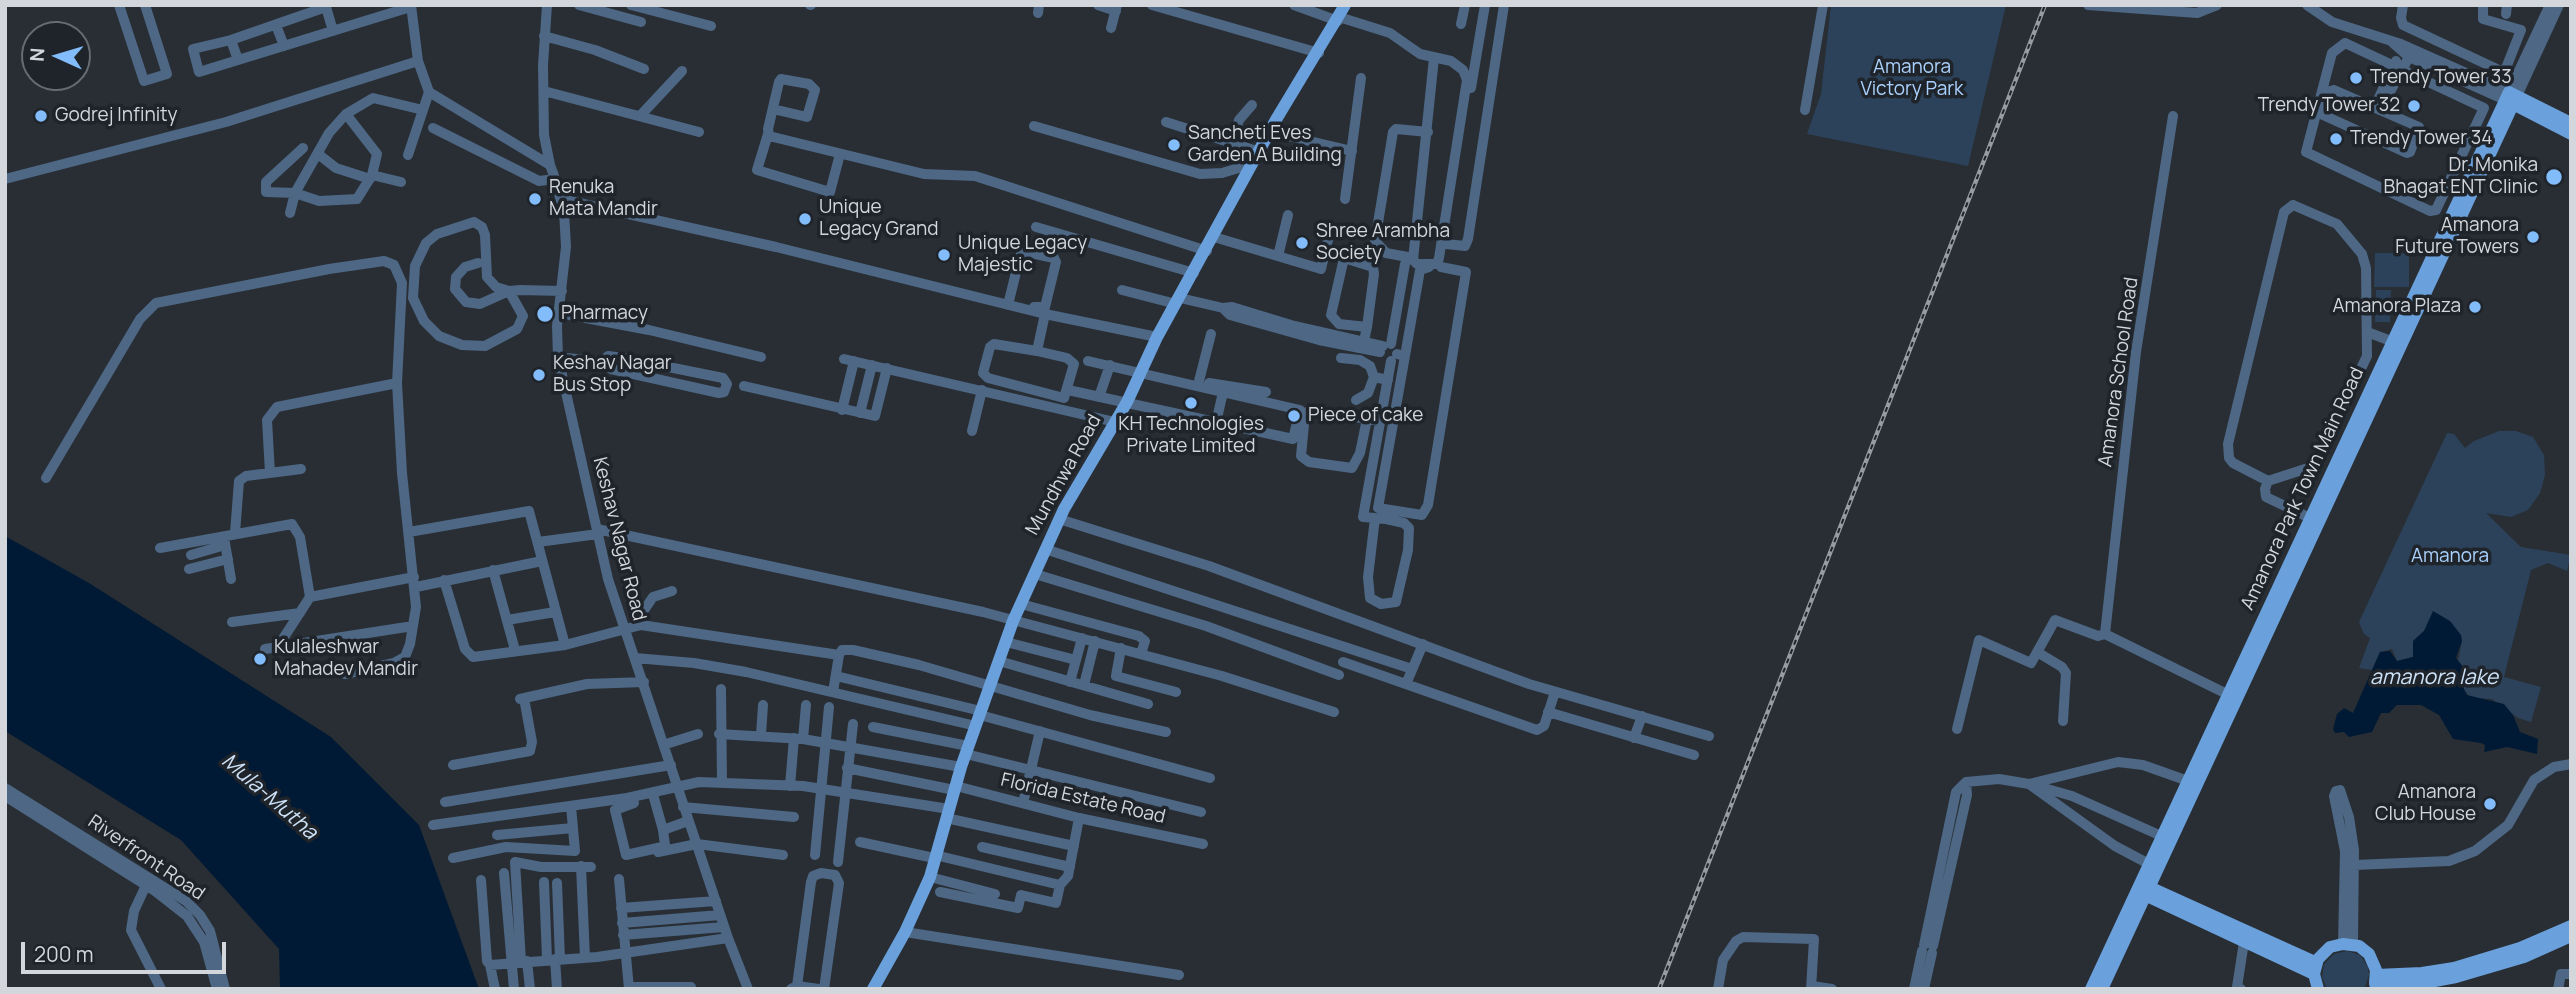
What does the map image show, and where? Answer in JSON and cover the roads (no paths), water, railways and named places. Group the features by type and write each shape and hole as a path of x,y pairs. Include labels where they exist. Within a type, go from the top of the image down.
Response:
{"main road":[{"name":"Mundhwa Road","path":"873,989 905,932 930,877 961,767 1013,621 1059,519 1126,402 1157,337 1207,251 1252,164 1341,14"},
{"path":"2511,98 2571,123"},
{"path":"2511,98 2571,134"},
{"name":"Amanora Park Town Main Road","path":"2091,989 2149,864 2166,838 2511,98"},
{"name":"Amanora Park Town Main Road","path":"2102,989 2147,891 2188,780 2232,696 2311,518 2397,343"},
{"path":"2147,891 2244,942 2315,968"},
{"path":"2147,891 2315,968"},
{"path":"2375,983 2454,968 2520,948 2571,926"},
{"path":"2375,983 2424,983 2456,977 2524,957 2571,936"},
{"path":"2318,989 2315,968 2325,951 2348,944 2369,954 2375,983"}],"street":[{"path":"119,5 144,82 167,74 145,5"},
{"name":"Keshav Nagar Road","path":"547,5 544,36 544,135 561,199 566,247 559,313 558,357 624,631 666,744 683,807 698,844 727,938 748,989"},
{"path":"579,5 641,22"},
{"path":"631,5 711,26"},
{"path":"1098,5 1116,8 1111,28"},
{"path":"1152,5 1319,53"},
{"path":"1294,5 1341,14 1390,33 1411,50 1451,61 1462,70 1468,80 1439,258 1437,264 1418,264 1386,253 1375,241 1393,131 1403,129 1428,132"},
{"path":"1461,24 1465,5"},
{"path":"1441,267 1447,244 1485,5"},
{"path":"1447,244 1465,246 1468,239 1504,5"},
{"path":"1805,110 1823,5"},
{"path":"2088,5 2197,13 2217,5"},
{"path":"2307,5 2332,22 2393,43 2404,52 2511,98"},
{"path":"2403,5 2403,24 2497,70 2506,68 2521,30 2483,19 2483,5"},
{"name":"Amanora Park Town Main Road","path":"2511,98 2550,5"},
{"name":"Amanora Park Town Main Road","path":"2511,98 2559,5"},
{"path":"333,31 326,7 231,40 193,50 199,72 333,31 411,6 418,61 429,92 408,155"},
{"path":"276,24 284,46"},
{"path":"544,36 595,50 643,69"},
{"path":"231,40 238,60"},
{"path":"2345,43 2397,68 2484,108 2439,207 2433,211 2309,154 2305,149 2335,48 2345,43"},
{"path":"2445,62 2451,47"},
{"path":"2404,52 2445,62 2511,98"},
{"path":"2377,109 2404,52"},
{"path":"1398,357 1382,358 1409,261 1428,132 1434,58"},
{"path":"5,179 226,122 418,61"},
{"path":"640,116 682,71"},
{"path":"1345,198 1361,78"},
{"path":"773,109 807,117 815,87 781,79 773,109 768,134 757,170 830,192 840,154"},
{"path":"2332,90 2377,109 2419,128 2409,153 2322,113 2332,90"},
{"path":"544,91 699,132"},
{"path":"429,92 550,165"},
{"path":"290,213 295,193 328,133 346,114 373,98 423,110"},
{"path":"1232,142 1239,120 1252,105"},
{"path":"303,148 266,181 265,189 268,193 295,193 319,201 352,200 361,195 377,159 375,150 346,114"},
{"name":"Amanora School Road","path":"2105,634 2136,352 2173,116"},
{"path":"1166,122 1260,152"},
{"path":"1034,126 1200,174 1222,173 1252,164"},
{"path":"433,128 539,181 555,180"},
{"path":"1272,132 1352,151"},
{"path":"768,134 774,138 924,174 957,173 975,176 1207,251"},
{"path":"317,155 336,168 401,182"},
{"path":"561,199 776,247 1045,314 1157,337"},
{"path":"2293,205 2337,224 2362,254 2366,268 2365,362 2318,459 2308,468 2268,481 2233,463 2229,458 2228,444 2284,212 2287,207 2293,205"},
{"path":"1278,256 1287,215"},
{"path":"509,291 523,316 517,329 485,346 454,343 429,328 415,304 413,286 417,259 426,243 437,234 474,222 482,227 485,235 487,277 496,287 509,291 562,291"},
{"path":"1036,227 1194,273"},
{"path":"1214,237 1321,269 1331,227"},
{"path":"1023,252 1056,260 1045,307 1009,303 1023,252"},
{"path":"1364,341 1367,327 1373,267 1344,258 1331,315 1339,324 1367,327"},
{"path":"46,478 140,319 156,303 181,296 370,263 384,261 394,265 400,272 403,305 397,383 402,473 415,582 413,626 405,657 394,663 345,674"},
{"path":"478,263 468,265 458,273 455,289 461,299 480,304 509,291"},
{"path":"1441,267 1466,272 1428,505 1422,515 1378,508 1398,357 1420,270 1441,267"},
{"path":"1122,290 1223,308 1232,307 1385,347"},
{"path":"1223,308 1230,315 1254,322 1385,347 1396,346 1398,357 1388,380 1363,517 1375,518 1404,523 1409,528 1408,551 1396,603 1381,604 1370,598 1368,577 1375,518"},
{"path":"559,313 649,330 761,357"},
{"path":"1037,351 1045,314"},
{"path":"2367,332 2397,343"},
{"path":"1199,381 1211,334"},
{"path":"994,344 1037,351 1071,360 1074,368 1067,395 1060,399 988,378 983,373 990,347 994,344"},
{"path":"558,357 603,362 611,369 719,393 724,392 727,384 723,378 611,356 603,362"},
{"path":"1342,358 1360,360 1370,366 1374,377 1368,393 1356,400"},
{"path":"842,410 849,360 1115,422"},
{"path":"1088,361 1266,392"},
{"path":"860,414 872,365"},
{"path":"1099,397 1110,365"},
{"path":"744,386 860,414 877,414 887,368"},
{"path":"1068,390 1293,439 1300,410 1142,370"},
{"path":"1374,377 1388,380"},
{"path":"270,473 267,420 277,407 397,383"},
{"path":"972,432 982,390"},
{"path":"1216,423 1223,392"},
{"path":"1367,419 1360,453 1352,468 1309,462 1301,456 1305,414 1310,410 1380,421"},
{"path":"235,533 239,481 246,476 301,469"},
{"path":"2268,481 2264,489 2266,497 2311,518"},
{"path":"409,532 524,510 532,514 565,645"},
{"path":"1059,519 1209,566 1555,692 1709,736"},
{"path":"191,555 225,541 235,533 287,524 297,528 310,597 277,648"},
{"path":"538,542 598,531 922,598 1121,648 1334,712"},
{"path":"160,548 225,541"},
{"path":"225,541 231,579"},
{"path":"1045,549 1412,669"},
{"path":"189,569 228,559"},
{"path":"310,597 444,580 542,561"},
{"path":"493,570 515,650"},
{"path":"1035,574 1206,626 1339,675"},
{"path":"444,580 468,654 481,657 515,650 565,645 641,625 839,655"},
{"path":"641,625 642,612 653,597 672,591"},
{"path":"1021,604 1139,636 1144,640 1141,654"},
{"path":"507,620 555,612"},
{"path":"232,622 300,614"},
{"path":"1957,729 1979,640 2031,663 2055,620 2098,636 2105,634 2232,696"},
{"path":"265,649 413,626"},
{"path":"1070,682 1082,638"},
{"path":"1084,685 1095,641"},
{"path":"1006,642 1076,660"},
{"path":"1406,684 1423,645"},
{"path":"1121,648 1116,676 1176,692"},
{"path":"834,692 839,655 842,650 853,650 919,665 990,687 1166,732"},
{"path":"2038,652 2062,667 2066,673 2063,721"},
{"path":"635,658 694,663 834,692 979,717"},
{"path":"999,662 1148,704"},
{"path":"1343,662 1537,730 1544,726 1555,692"},
{"path":"836,676 1210,778"},
{"path":"453,765 530,751 532,742 522,699 587,684 644,682"},
{"path":"721,689 719,734 722,783"},
{"path":"761,735 763,705"},
{"path":"790,786 806,705"},
{"path":"815,855 828,707"},
{"path":"1548,712 1694,755"},
{"path":"1634,738 1642,716"},
{"path":"838,862 853,724"},
{"path":"873,727 1201,812"},
{"path":"1023,803 1040,731"},
{"path":"666,744 698,734"},
{"path":"719,734 798,739 961,767"},
{"path":"2029,784 2119,762 2143,765 2188,780"},
{"path":"2354,865 2449,861 2475,851 2508,825 2535,780 2554,767 2571,764"},
{"path":"445,802 671,765"},
{"name":"Florida Estate Road","path":"847,768 955,788 1203,844"},
{"path":"1919,988 1967,795 1966,782 1999,779 2051,788 2166,838"},
{"path":"433,825 571,806 678,786 722,783 845,790 1074,846"},
{"path":"2029,784 2115,846 2149,864"},
{"name":"Riverfront Road","path":"5,788 70,833"},
{"path":"2336,791 2342,793 2345,802 2354,865 2348,944 2346,881 2336,791"},
{"name":"Riverfront Road","path":"5,796 148,882 186,901 200,915 210,931 225,989"},
{"path":"650,799 663,830 665,845 626,855 615,810 650,799"},
{"path":"453,858 506,847 571,852 576,849 571,806"},
{"path":"683,807 794,817"},
{"path":"940,892 1018,908 1021,895 1056,903 1060,886 1065,882 1070,867 1079,818"},
{"path":"663,830 688,821"},
{"path":"497,835 573,828"},
{"path":"860,842 1060,886"},
{"path":"654,853 698,844 783,855"},
{"path":"982,847 1070,867"},
{"path":"513,912 515,862 522,858 541,867 586,867 585,958"},
{"path":"504,873 520,962 530,989"},
{"path":"821,873 835,875 839,883 822,989 794,987 811,882 813,876 821,873"},
{"path":"930,877 995,894"},
{"path":"619,879 629,988 691,987"},
{"path":"481,880 487,961 495,989"},
{"path":"148,882 132,917 131,930 161,989"},
{"name":"Riverfront Road","path":"148,882 187,916 204,942 217,989"},
{"path":"544,882 557,989"},
{"path":"554,959 557,883"},
{"path":"621,908 716,901"},
{"path":"622,923 720,915"},
{"path":"623,934 724,927"},
{"path":"905,932 1179,975"},
{"path":"1718,989 1723,960 1736,941 1743,937 1814,939 1811,988 1832,989"},
{"path":"490,965 625,954 727,938"},
{"path":"2241,989 2237,987 2244,942"},
{"path":"514,989 520,962"},
{"path":"2558,989 2561,974 2571,974"}],"water":[{"name":"Mula-Mutha","path":"5,536 89,583 331,737 419,825 479,989 280,989 279,949 181,840 5,731"},
{"name":"amanora lake","path":"2433,611 2450,621 2461,635 2462,641 2456,658 2464,668 2462,685 2467,695 2504,704 2513,715 2520,732 2538,739 2537,754 2507,747 2484,752 2485,745 2481,743 2453,739 2439,715 2421,705 2397,705 2389,713 2381,713 2372,732 2349,737 2344,732 2335,733 2333,729 2337,714 2344,708 2353,713 2380,652 2390,651 2397,661 2413,657 2413,641 2424,631"}],"railway":[{"path":"1659,989 2045,5"}],"place":[{"name":"Trendy Tower 33","path":"2356,78"},
{"name":"Trendy Tower 32","path":"2414,106"},
{"name":"Godrej Infinity","path":"41,116"},
{"name":"Trendy Tower 34","path":"2336,139"},
{"name":"Sancheti Eves Garden A Building","path":"1174,145"},
{"name":"Dr. Monika Bhagat ENT Clinic","path":"2554,177"},
{"name":"Renuka Mata Mandir","path":"535,199"},
{"name":"Unique Legacy Grand","path":"805,219"},
{"name":"Amanora Future Towers","path":"2533,237"},
{"name":"Shree Arambha Society","path":"1302,243"},
{"name":"Unique Legacy Majestic","path":"944,255"},
{"name":"Amanora Plaza","path":"2475,307"},
{"name":"Pharmacy","path":"545,314"},
{"name":"Keshav Nagar Bus Stop","path":"539,375"},
{"name":"KH Technologies Private Limited","path":"1191,403"},
{"name":"Piece of cake","path":"1294,416"},
{"name":"Kulaleshwar Mahadev Mandir","path":"260,659"},
{"name":"Amanora Club House","path":"2490,804"}],"park label":[{"name":"Amanora Victory Park","path":"1912,79"},
{"name":"Amanora","path":"2450,557"}]}
